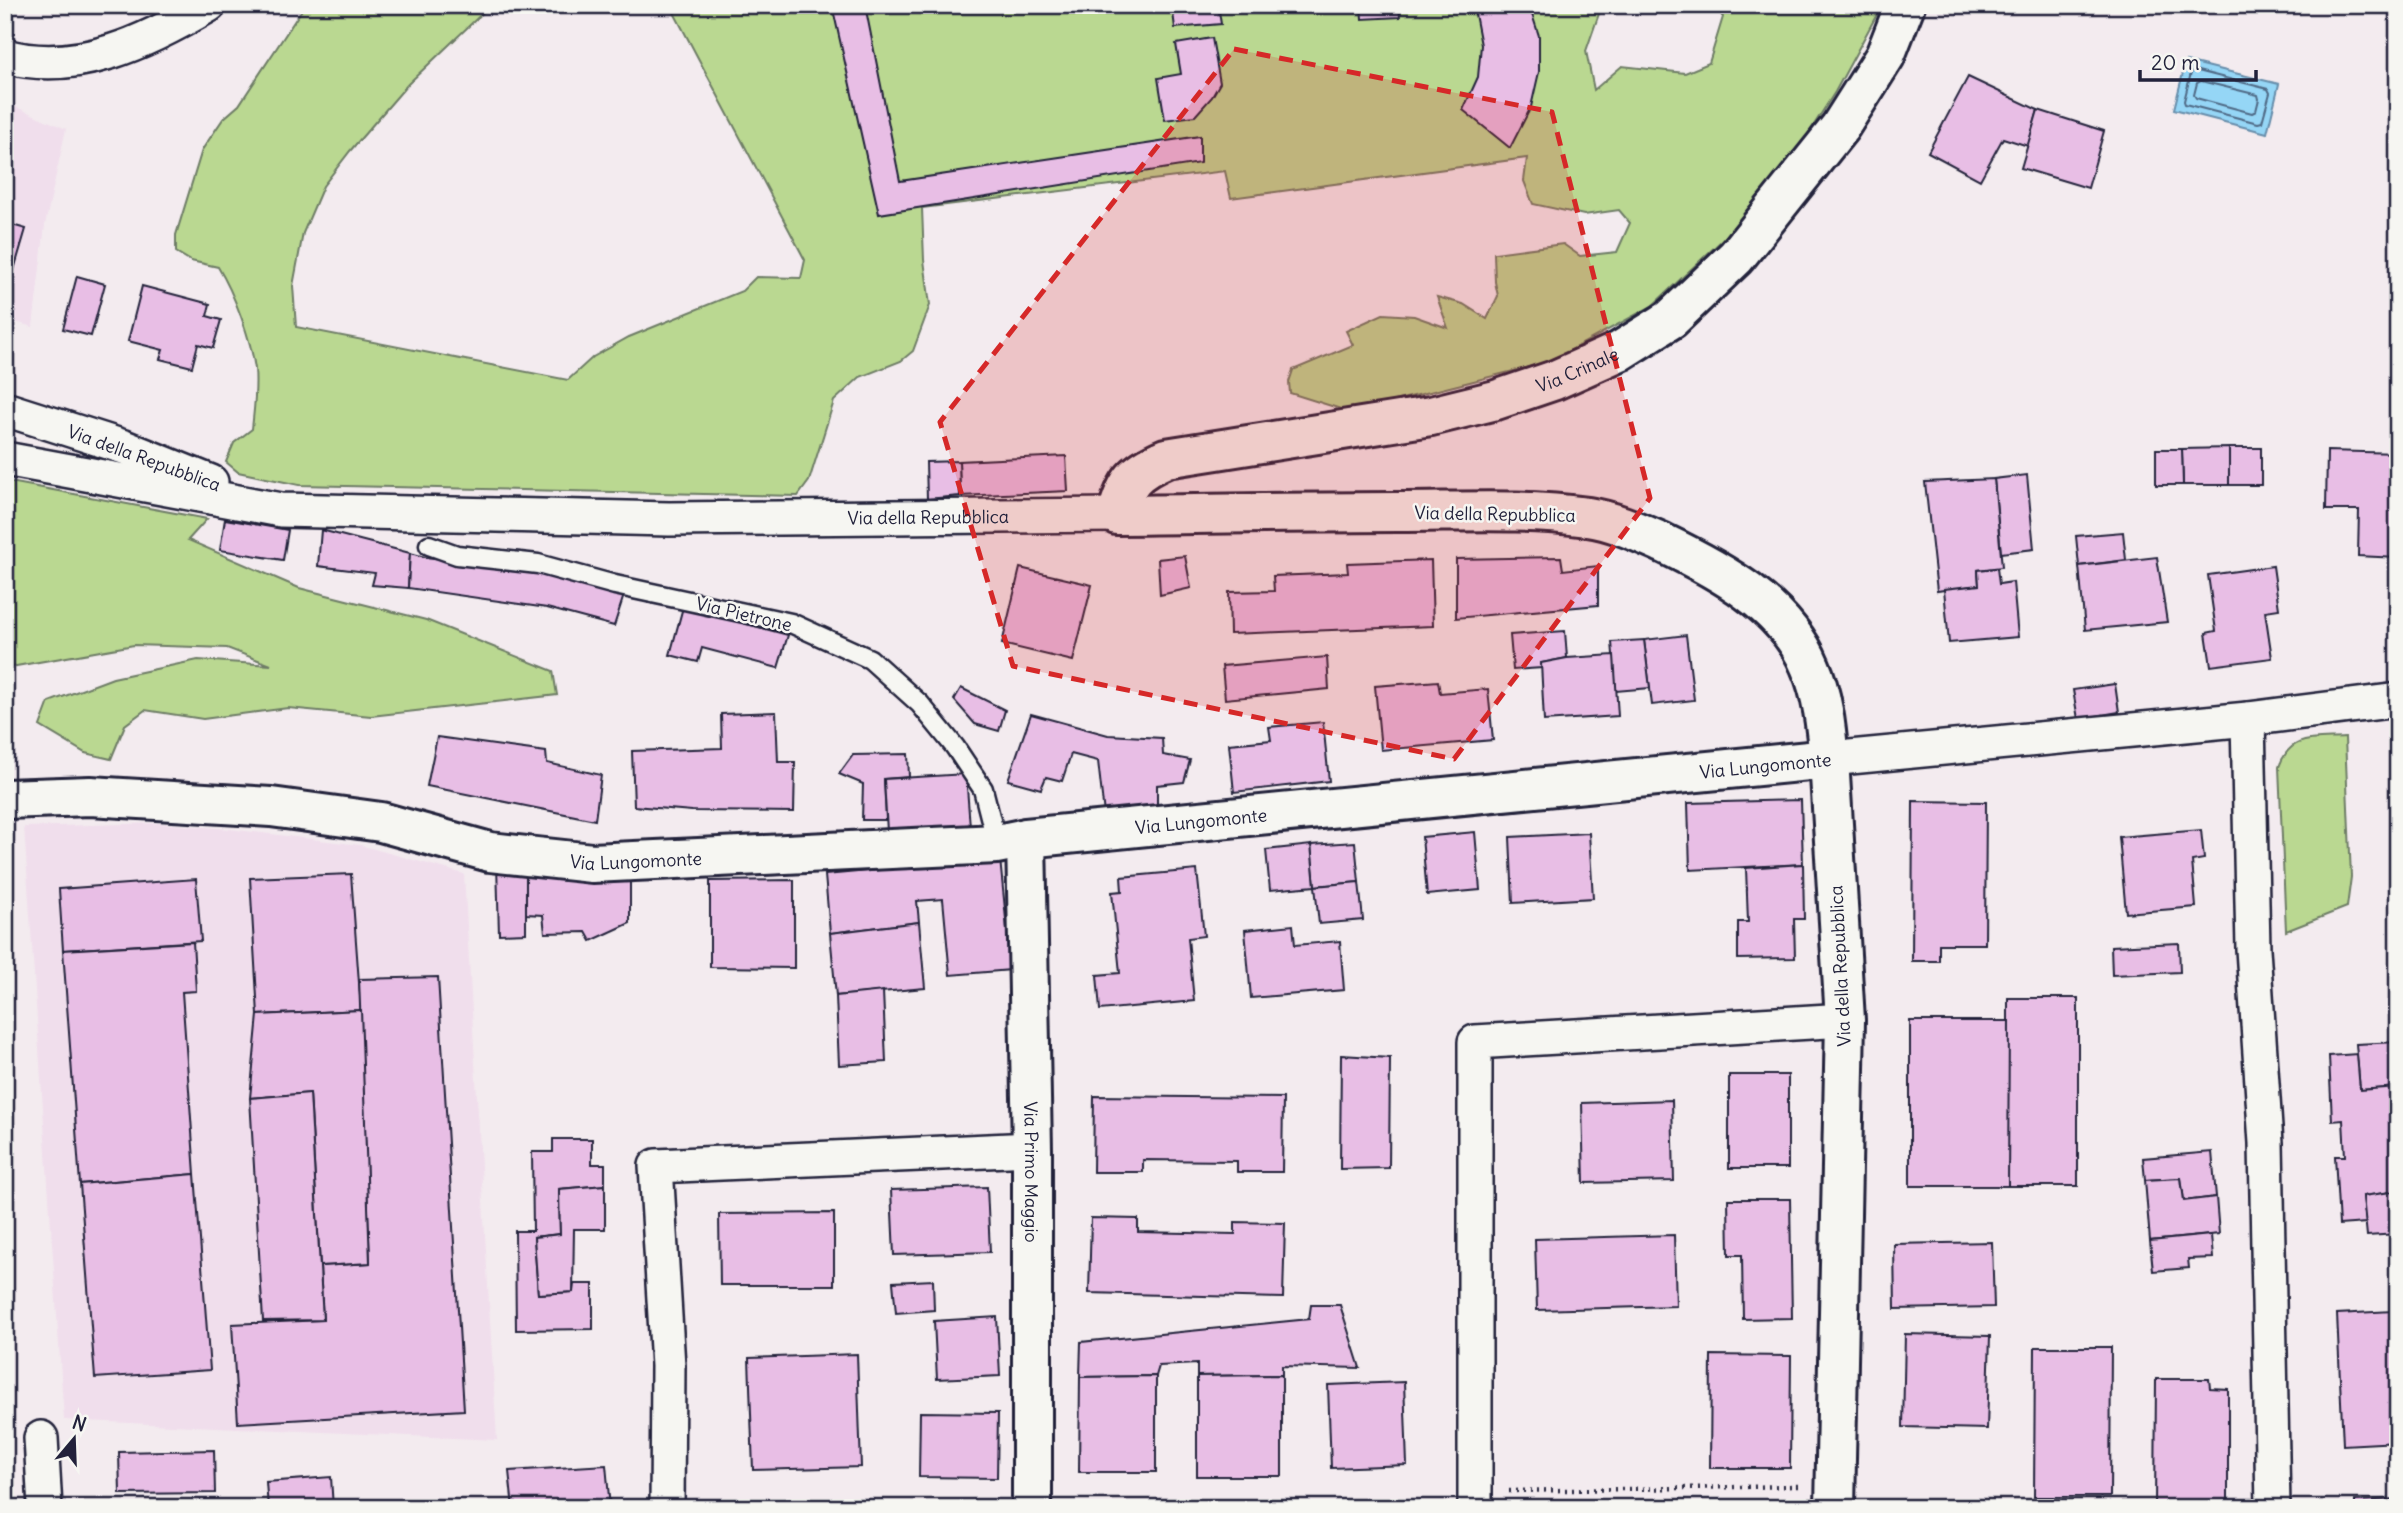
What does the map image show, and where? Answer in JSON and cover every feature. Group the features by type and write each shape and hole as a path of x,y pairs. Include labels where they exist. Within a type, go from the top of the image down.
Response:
{"street":[{"path":"5,56 52,62 99,56 162,33 209,5"},
{"name":"Via Crinale","path":"1117,515 1124,489 1145,468 1166,458 1431,416 1496,400 1555,380 1620,351 1671,319 1736,257 1840,127 1885,56 1905,5"},
{"name":"Via della Repubblica","path":"5,409 124,447 281,510"},
{"name":"Via della Repubblica","path":"5,458 281,510 669,519 1554,512 1624,525 1714,569 1765,606 1783,623 1810,665 1820,695 1829,759 1845,1020 1835,1497"},
{"name":"Via Lungomonte","path":"5,799 90,796 271,807 381,822 490,852 592,863 1012,841 2248,719 2398,700"},
{"path":"2248,719 2253,949 2266,1143 2273,1508"},
{"name":"Via Primo Maggio","path":"1012,841 1032,1149 1032,1508"},
{"path":"1476,1499 1475,1042 1845,1020"},
{"path":"667,1508 668,1366 656,1166 1032,1149"},
{"path":"41,1438 45,1508"}],"lane":[{"name":"Via Pietrone","path":"429,545 457,555 538,564 615,585 791,624 870,659 920,704 955,747 983,789 1012,841"}],"path":[{"path":"1476,1499 1835,1497"}],"highlighted area":[{"path":"1234,49 1552,112 1650,498 1454,759 1013,666 940,422"}],"shaded area":[{"path":"5,102 66,129 45,225 33,327 5,319"},
{"path":"159,823 360,845 464,874 497,1440 64,1420 24,827"}],"green space":[{"path":"305,5 491,5 408,84 323,186 303,233 293,286 296,327 568,380 593,357 629,337 742,291 756,277 801,278 805,260 670,5 1602,5 1586,51 1594,90 1622,66 1685,73 1709,63 1723,17 1713,5 1882,5 1835,92 1792,159 1736,227 1652,306 1549,362 1390,402 1344,410 1290,393 1289,382 1293,370 1353,345 1346,331 1383,314 1414,316 1448,328 1437,297 1463,304 1487,319 1498,296 1494,253 1563,244 1580,256 1617,252 1630,223 1619,210 1584,215 1533,204 1524,181 1527,158 1231,198 1225,171 922,208 924,260 930,305 913,351 901,361 860,377 834,401 809,481 798,496 299,485 238,472 226,462 234,443 252,429 256,384 253,357 241,316 218,267 191,261 176,252 176,235 202,150 223,119 239,105"},
{"path":"5,481 207,519 188,540 299,588 426,620 553,671 557,695 371,716 288,708 203,719 145,710 125,725 111,759 85,753 40,726 49,702 113,678 198,660 271,665 227,648 134,645 5,668"},
{"path":"2345,738 2351,877 2347,907 2286,931 2279,767 2284,756 2297,744 2314,739"}],"water":[{"path":"2186,61 2279,84 2267,133 2174,109"}],"building":[{"path":"832,5 865,5 900,181 1200,136 1200,163 879,214"},
{"path":"1172,5 1202,5 1202,8 1218,5 1221,24 1175,28"},
{"path":"1361,5 1399,5 1400,17 1362,19"},
{"path":"1469,5 1529,5 1539,36 1539,72 1531,107 1510,148 1463,110 1478,77 1481,45 1475,14"},
{"path":"1212,38 1220,83 1212,97 1195,116 1165,120 1158,78 1181,74 1176,44"},
{"path":"1968,77 2038,110 2028,146 2003,138 1980,180 1928,152"},
{"path":"2038,110 2104,131 2088,188 2021,168"},
{"path":"5,223 26,229 6,297 5,296"},
{"path":"77,276 105,284 91,336 63,329"},
{"path":"142,286 210,304 207,316 221,320 213,348 198,344 192,367 160,359 163,350 128,341"},
{"path":"2229,448 2261,448 2261,485 2229,485"},
{"path":"2229,448 2229,485 2183,485 2182,449"},
{"path":"2156,449 2182,449 2183,485 2156,485"},
{"path":"2327,451 2398,453 2398,558 2358,556 2359,510 2326,510"},
{"path":"1066,456 1068,491 960,496 959,461"},
{"path":"959,461 960,496 927,499 926,462"},
{"path":"2027,475 2034,549 2001,553 1994,479"},
{"path":"1994,479 2002,567 1978,570 1979,585 1937,591 1925,482"},
{"path":"225,519 288,530 283,560 220,550"},
{"path":"321,530 410,553 408,588 372,585 375,573 318,566"},
{"path":"2123,532 2126,560 2079,566 2076,536"},
{"path":"410,553 537,570 625,592 614,626 547,608 408,588"},
{"path":"1185,556 1191,588 1160,595 1158,559"},
{"path":"1561,557 1563,570 1598,566 1598,605 1456,618 1456,559"},
{"path":"2157,557 2167,622 2085,630 2079,566"},
{"path":"1431,560 1433,626 1230,634 1229,592 1274,591 1273,576 1348,573 1347,563"},
{"path":"2273,566 2279,609 2265,611 2272,658 2211,666 2206,633 2216,631 2208,575"},
{"path":"1020,568 1092,585 1073,661 1002,644"},
{"path":"1997,568 1999,584 2013,582 2018,637 1949,643 1944,589 1979,585 1978,570"},
{"path":"683,607 788,635 778,668 702,648 698,662 670,655"},
{"path":"1565,631 1567,658 1541,663 1542,668 1513,670 1510,635"},
{"path":"1686,635 1694,700 1652,705 1644,640"},
{"path":"1644,640 1650,688 1616,691 1612,642"},
{"path":"1614,655 1618,716 1544,721 1541,663 1567,658"},
{"path":"1327,657 1329,689 1225,699 1222,666"},
{"path":"1438,681 1440,693 1488,689 1493,740 1381,750 1375,686"},
{"path":"2115,684 2119,712 2078,719 2073,690"},
{"path":"961,688 1005,710 999,731 975,724 954,700"},
{"path":"776,712 778,762 795,762 794,812 692,811 634,806 632,751 722,748 721,714"},
{"path":"1031,714 1108,735 1162,738 1163,755 1190,760 1184,782 1157,785 1157,808 1104,814 1098,761 1071,754 1062,781 1046,777 1041,789 1008,780"},
{"path":"1323,722 1329,781 1234,792 1229,744 1271,740 1269,727"},
{"path":"437,737 546,752 547,763 601,775 595,820 427,786"},
{"path":"908,754 909,777 884,779 886,820 862,820 863,784 839,774 853,755"},
{"path":"966,774 970,827 887,832 884,779"},
{"path":"1801,800 1803,864 1690,870 1688,803"},
{"path":"1913,801 1986,802 1985,944 1939,944 1939,961 1912,961"},
{"path":"2201,830 2204,859 2192,861 2196,907 2126,913 2119,837"},
{"path":"1475,832 1480,890 1427,895 1422,837"},
{"path":"1589,833 1593,898 1513,903 1510,837"},
{"path":"1355,842 1359,882 1315,886 1311,845"},
{"path":"1311,845 1315,886 1270,890 1266,850"},
{"path":"1000,859 1011,970 950,975 943,899 917,901 919,922 830,933 825,875"},
{"path":"497,864 526,873 526,933 499,934"},
{"path":"1803,864 1804,919 1794,919 1795,958 1738,959 1738,922 1748,922 1746,868"},
{"path":"1197,870 1204,936 1188,938 1194,1001 1100,1010 1097,975 1120,973 1112,892 1122,891 1121,877"},
{"path":"526,873 630,881 630,923 591,941 586,932 545,933 543,915 526,914"},
{"path":"351,874 361,1010 258,1015 250,878"},
{"path":"196,879 201,941 63,950 59,889"},
{"path":"794,880 794,968 710,967 710,881"},
{"path":"1359,882 1363,920 1319,924 1315,886"},
{"path":"919,922 925,988 836,996 830,933"},
{"path":"1293,925 1295,945 1340,941 1344,990 1251,998 1245,930"},
{"path":"193,942 196,991 182,992 195,1174 80,1184 63,950"},
{"path":"2179,943 2180,972 2112,975 2111,946"},
{"path":"438,977 464,1410 238,1423 232,1324 323,1320 320,1266 370,1263 359,979"},
{"path":"883,991 886,1062 839,1065 836,996"},
{"path":"2008,998 2078,998 2078,1186 2008,1186"},
{"path":"361,1010 370,1263 320,1266 310,1093 250,1098 258,1015"},
{"path":"1910,1021 2009,1021 2008,1186 1910,1186"},
{"path":"2398,1042 2398,1087 2360,1090 2356,1044"},
{"path":"2357,1054 2360,1090 2398,1087 2398,1191 2363,1196 2366,1223 2339,1225 2335,1156 2345,1156 2343,1120 2332,1121 2329,1056"},
{"path":"1341,1055 1390,1058 1389,1168 1340,1169"},
{"path":"1729,1075 1788,1075 1788,1168 1729,1168"},
{"path":"310,1093 323,1320 263,1321 250,1098"},
{"path":"1094,1096 1283,1098 1282,1172 1237,1172 1237,1161 1143,1160 1143,1172 1093,1172"},
{"path":"1672,1100 1674,1181 1584,1183 1582,1103"},
{"path":"553,1139 592,1139 592,1164 605,1164 605,1185 559,1189 560,1234 534,1237 538,1294 573,1292 574,1284 593,1284 593,1329 516,1330 515,1231 533,1231 532,1152 553,1152"},
{"path":"2212,1152 2216,1197 2184,1201 2181,1178 2145,1180 2143,1158"},
{"path":"195,1174 210,1370 95,1378 80,1184"},
{"path":"2181,1178 2184,1201 2216,1197 2219,1234 2150,1241 2145,1180"},
{"path":"605,1185 605,1229 574,1229 573,1292 538,1294 534,1237 560,1234 559,1189"},
{"path":"987,1187 990,1252 894,1255 891,1190"},
{"path":"2398,1191 2398,1234 2367,1236 2363,1196"},
{"path":"1728,1199 1790,1199 1792,1318 1743,1319 1742,1255 1729,1255"},
{"path":"834,1213 834,1285 720,1285 719,1214"},
{"path":"1091,1218 1138,1219 1138,1232 1235,1234 1235,1222 1285,1223 1283,1298 1089,1293"},
{"path":"1674,1235 1676,1306 1537,1310 1535,1239"},
{"path":"2211,1235 2213,1258 2188,1259 2189,1268 2153,1271 2150,1241"},
{"path":"1992,1242 1994,1307 1895,1309 1894,1244"},
{"path":"933,1280 934,1310 896,1313 893,1282"},
{"path":"1311,1305 1340,1305 1360,1368 1282,1366 1282,1375 1197,1376 1197,1364 1159,1366 1156,1376 1080,1377 1081,1342 1309,1319"},
{"path":"2393,1311 2398,1386 2398,1442 2343,1445 2337,1314"},
{"path":"997,1317 1000,1376 937,1379 934,1321"},
{"path":"1905,1334 1990,1336 1987,1429 1903,1427"},
{"path":"2035,1347 2111,1347 2110,1497 2034,1497"},
{"path":"857,1354 861,1467 753,1470 749,1358"},
{"path":"1711,1355 1791,1356 1790,1468 1710,1468"},
{"path":"1282,1375 1282,1476 1197,1476 1197,1376"},
{"path":"1156,1376 1156,1472 1079,1472 1080,1377"},
{"path":"2156,1379 2209,1379 2210,1388 2228,1389 2228,1508 2155,1508"},
{"path":"1404,1382 1407,1465 1331,1468 1328,1385"},
{"path":"920,1412 998,1413 997,1478 919,1477"},
{"path":"214,1450 215,1493 120,1494 119,1452"},
{"path":"606,1465 610,1508 513,1508 509,1471"},
{"path":"331,1477 333,1508 268,1508 266,1482"},
{"path":"2398,1499 2398,1508 2355,1508 2355,1501"}]}
